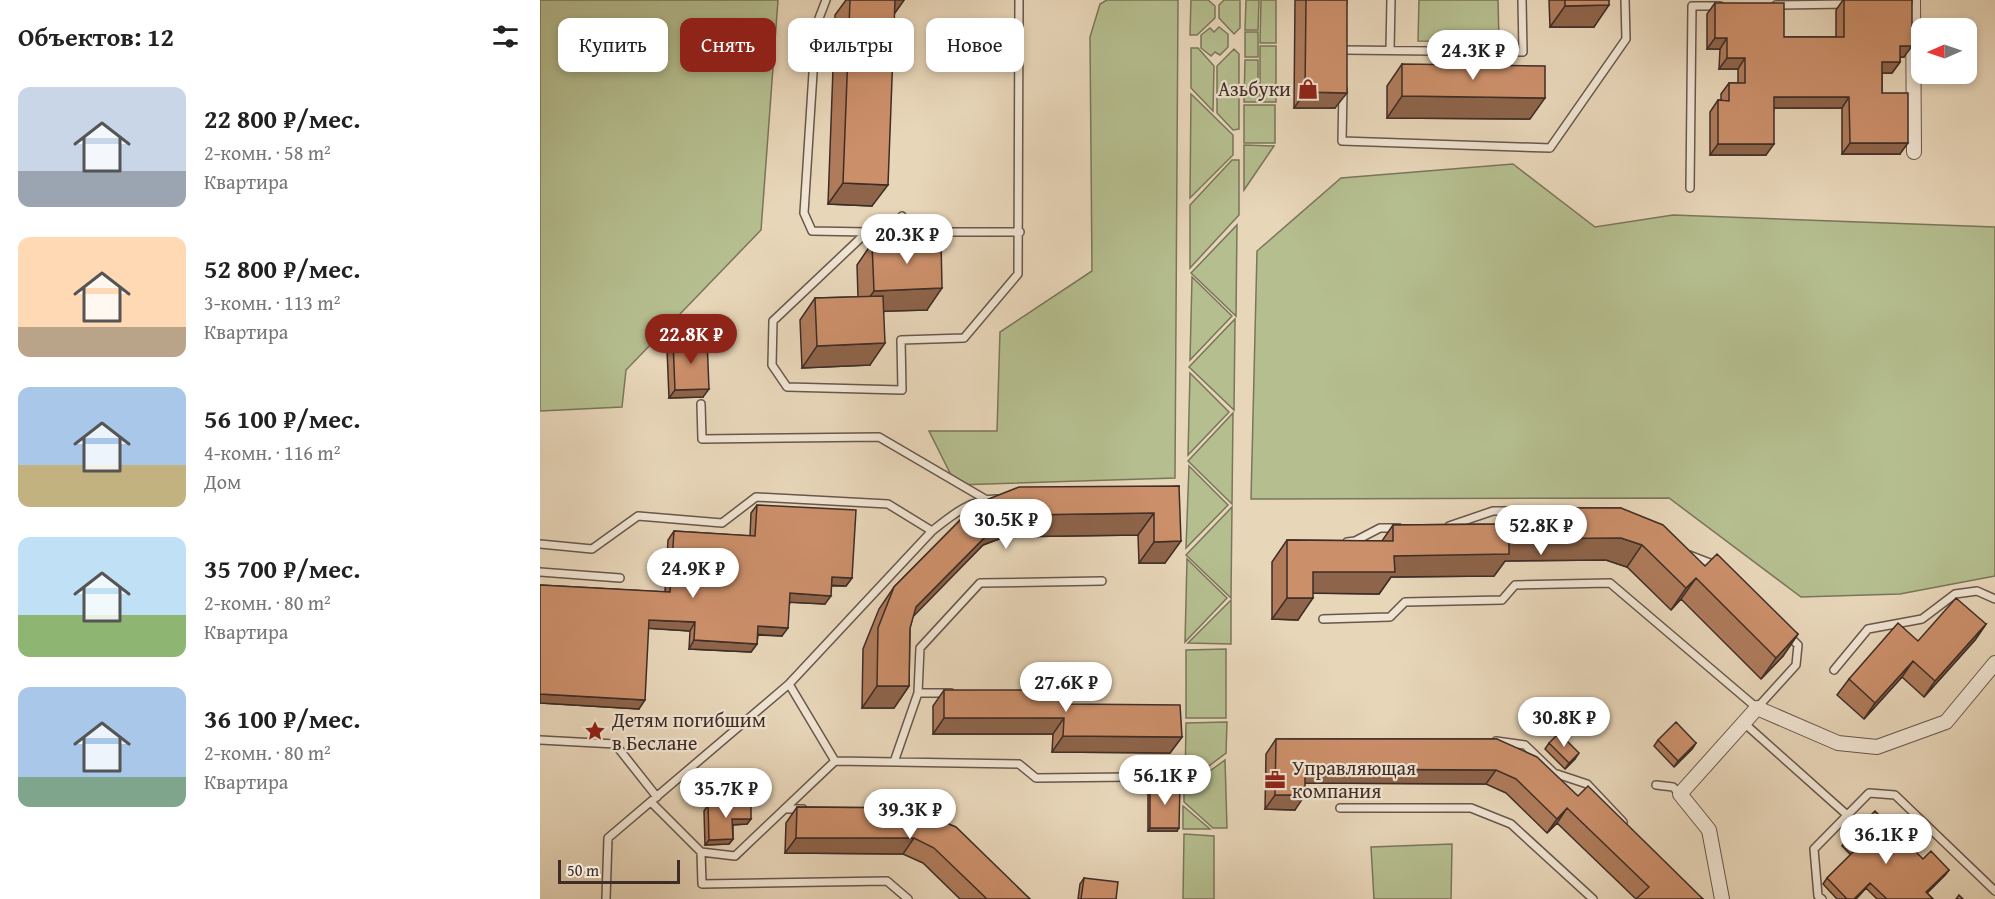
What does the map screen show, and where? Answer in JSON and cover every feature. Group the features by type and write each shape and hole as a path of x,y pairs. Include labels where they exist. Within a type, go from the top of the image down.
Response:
{"street":[{"path":"1909,3 1914,152"},
{"path":"1722,899 1709,830 1680,794 1757,708 1838,743 1877,747 1946,722 1995,663"}],"lane":[{"path":"826,0 816,26 804,213 812,231 1020,232"},
{"path":"867,232 773,321 772,365 787,387 902,390 901,340 964,338 1018,274 1020,232 1019,0"},
{"path":"1390,0 1390,50"},
{"path":"1344,50 1523,52 1522,0"},
{"path":"1343,84 1342,141 1550,148 1626,39 1625,0"},
{"path":"1762,5 1855,4"},
{"path":"1690,188 1692,6 1727,6"},
{"path":"1344,40 1344,61"},
{"path":"896,232 902,216"},
{"path":"701,404 702,439 879,437 985,499"},
{"path":"540,544 592,549 638,516 722,523 756,497 888,504 932,531"},
{"path":"606,899 608,838 789,684 932,531 958,510 985,499 1008,498"},
{"path":"1445,528 1493,511 1517,511"},
{"path":"1334,542 1355,541 1380,528 1413,528"},
{"path":"1680,549 1719,566"},
{"path":"540,572 620,578"},
{"path":"894,762 918,693 920,648 980,583 1102,581"},
{"path":"1323,619 1390,617 1405,602 1502,600 1515,585 1610,583 1757,708 1796,665 1798,645 1782,629"},
{"path":"1834,670 1868,629 1922,619 1955,594 1977,591 1995,599"},
{"path":"789,684 835,761"},
{"path":"918,693 962,693"},
{"path":"1744,723 1846,814"},
{"path":"540,740 615,744 654,799 701,852 702,884 887,881 908,899"},
{"path":"1489,741 1525,745 1554,773 1587,784 1627,825"},
{"path":"701,852 735,856 835,761 1019,764 1035,778 1132,777"},
{"path":"1656,785 1673,788 1680,794"},
{"path":"1822,899 1818,896 1814,849 1869,793 1895,795 1995,891"},
{"path":"1340,808 1472,808 1511,824 1593,899"},
{"path":"785,809 807,809"}],"green space":[{"path":"540,0 778,0 776,27 776,18 680,18 680,72 773,72 761,230 626,370 622,407 540,411"},
{"path":"1107,0 1178,0 1175,478 956,485 929,431 997,431 1000,332 1092,271 1090,37 1100,4"},
{"path":"1191,0 1208,0 1215,6 1215,18 1197,35 1190,35"},
{"path":"1224,0 1240,0 1240,28 1234,34 1219,18 1219,5"},
{"path":"1246,0 1259,0 1258,30 1245,30"},
{"path":"1261,0 1276,0 1276,43 1260,43"},
{"path":"1419,0 1498,0 1499,42 1418,41"},
{"path":"1219,27 1228,34 1228,47 1220,55 1215,52 1211,56 1201,48 1201,35 1210,28 1214,32"},
{"path":"1245,32 1258,32 1258,57 1245,57"},
{"path":"1260,46 1276,46 1276,102 1260,102"},
{"path":"1191,48 1198,48 1214,66 1213,111 1191,88"},
{"path":"1234,49 1239,54 1239,129 1233,130 1217,113 1217,66"},
{"path":"1245,60 1258,60 1258,102 1244,102"},
{"path":"1191,94 1233,135 1233,155 1190,198"},
{"path":"1244,105 1275,105 1275,143 1244,143"},
{"path":"1244,145 1274,146 1244,190"},
{"path":"1232,160 1239,160 1239,215 1190,268 1190,205"},
{"path":"1513,164 1595,227 1673,215 1995,227 1995,576 1900,594 1801,597 1669,498 1251,499 1257,251 1341,178"},
{"path":"1237,225 1236,316 1191,273"},
{"path":"1192,277 1232,316 1190,360"},
{"path":"1235,319 1234,410 1189,367"},
{"path":"1190,373 1229,412 1188,455"},
{"path":"1233,413 1232,504 1188,461"},
{"path":"1189,466 1228,505 1186,548"},
{"path":"1232,507 1231,598 1186,555"},
{"path":"1187,559 1227,598 1185,642"},
{"path":"1231,600 1231,644 1188,643"},
{"path":"1226,649 1226,718 1186,718 1186,650"},
{"path":"1227,722 1226,753 1185,784 1186,723"},
{"path":"1225,760 1227,828 1213,828 1184,802 1184,790"},
{"path":"1183,806 1210,829 1183,829"},
{"path":"1184,834 1214,836 1214,899 1183,899"},
{"path":"1452,844 1451,899 1374,899 1371,847"}],"building":[{"path":"850,0 895,0 894,18 849,18"},
{"path":"1306,0 1347,0 1347,93 1305,92"},
{"path":"1565,0 1609,0 1609,5 1565,6"},
{"path":"1844,0 1912,0 1911,46 1900,46 1900,62 1882,62 1882,93 1908,93 1908,143 1850,143 1849,97 1774,97 1774,144 1718,144 1718,100 1729,101 1729,83 1745,83 1745,58 1727,58 1727,38 1715,38 1715,3 1784,3 1784,37 1844,37"},
{"path":"1402,64 1545,66 1545,98 1402,96"},
{"path":"847,72 892,72 888,185 843,183"},
{"path":"941,240 942,288 874,291 872,243"},
{"path":"883,296 885,343 817,346 815,298"},
{"path":"707,339 709,389 675,390 673,341"},
{"path":"1179,486 1181,541 1154,542 1154,513 1020,515 999,523 916,607 910,628 909,686 877,686 878,628 894,587 976,504 1019,487"},
{"path":"757,505 856,510 852,578 832,577 831,596 790,593 788,628 758,626 757,644 694,640 695,622 649,620 645,700 540,694 540,585 670,592 674,531 755,536"},
{"path":"1508,508 1621,508 1663,525 1705,566 1717,554 1798,634 1776,658 1696,578 1686,588 1642,545 1621,538 1509,539 1509,554 1394,556 1395,572 1313,572 1313,598 1287,598 1287,540 1393,541 1393,525 1508,524"},
{"path":"1956,598 1986,624 1935,681 1913,661 1875,703 1849,679 1898,623 1918,641"},
{"path":"944,690 1064,690 1065,704 1180,705 1182,737 1063,736 1064,718 944,718"},
{"path":"1676,722 1696,743 1678,761 1658,740"},
{"path":"1559,733 1579,753 1569,763 1549,743"},
{"path":"1276,739 1497,739 1537,757 1578,796 1588,786 1703,899 1636,899 1649,887 1567,808 1557,819 1516,779 1496,770 1305,769 1305,795 1275,795"},
{"path":"1150,783 1180,784 1179,828 1150,828"},
{"path":"751,804 751,819 732,819 733,839 709,840 708,805"},
{"path":"797,807 911,808 956,827 1030,899 987,899 934,848 914,838 796,838"},
{"path":"1875,811 1923,859 1931,851 1949,870 1926,892 1933,899 1887,899 1870,883 1854,899 1847,899 1827,878 1855,850 1846,840"},
{"path":"1084,878 1118,882 1116,899 1081,899"}],"place":[{"name":"Азьбуки","path":"1308,89"},
{"name":"Детям погибшим в Беслане","path":"595,731"},
{"name":"Управляющая компания","path":"1275,780"}]}
